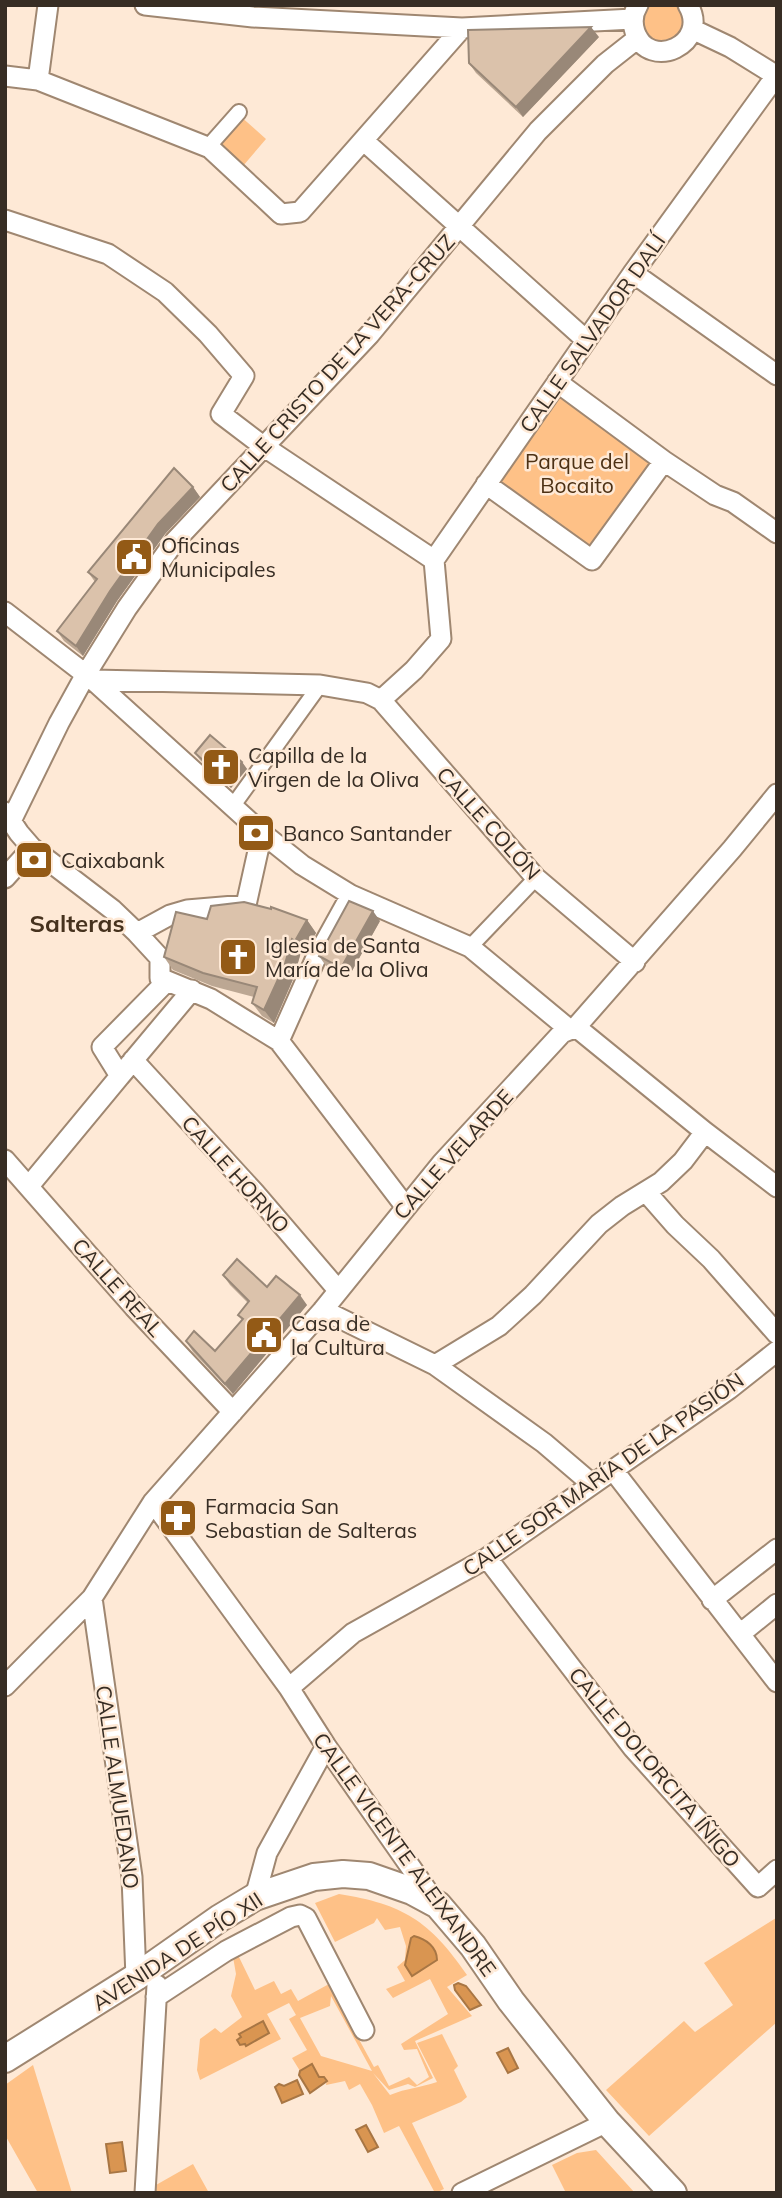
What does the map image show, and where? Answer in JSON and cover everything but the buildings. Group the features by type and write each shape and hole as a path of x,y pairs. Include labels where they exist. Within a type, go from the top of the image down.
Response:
{"main road":[{"name":"AVENIDA DE PÍO XII","path":"5,2059 136,1977 255,1897 314,1877 343,1874 369,1876 392,1883 438,1905"},
{"name":"CALLE VICENTE ALEIXANDRE","path":"438,1905 473,1946 511,2001 607,2122 673,2193"}],"street":[{"path":"38,80 48,5"},
{"path":"145,5 462,28 636,21 645,46 653,50 673,50 681,46 691,12 730,47 776,76"},
{"name":"CALLE CRISTO DE LA VERA-CRUZ","path":"8,816 59,723 90,677 127,608 175,541 370,334 538,131 605,64 636,21"},
{"path":"5,76 38,80 208,147 281,214 300,212 462,28"},
{"name":"CALLE SALVADOR DALÍ","path":"433,560 633,273 776,76"},
{"path":"208,147 239,112"},
{"path":"364,141 586,340"},
{"path":"5,220 108,254 165,292 208,334 244,376 221,414 263,446 433,560 440,639 414,670 381,701"},
{"path":"633,273 777,374"},
{"path":"557,382 663,461 715,495 733,502 777,533"},
{"path":"486,484 592,560 663,461"},
{"path":"5,612 90,677 232,807 302,865 351,895 470,947 777,1187"},
{"name":"CALLE COLÓN","path":"90,677 320,685 367,693 381,701 536,878 635,962"},
{"path":"232,807 320,685"},
{"name":"CALLE VELARDE","path":"5,1686 92,1598 153,1502 323,1310 442,1163 562,1033 573,1028 635,962 777,794"},
{"path":"8,816 32,848 113,910 137,933 160,958 160,978 211,999 279,1041 405,1206"},
{"path":"137,933 170,915 187,910 246,905 262,833"},
{"path":"5,878 32,848"},
{"path":"470,947 536,878"},
{"path":"279,1041 315,960 351,895"},
{"path":"120,1076 102,1047 167,981"},
{"path":"29,1186 192,990"},
{"name":"CALLE HORNO","path":"133,1060 254,1192 338,1290"},
{"path":"435,1365 499,1326 599,1224 622,1206 662,1182 683,1161 705,1132"},
{"name":"CALLE REAL","path":"5,1160 134,1307 233,1412"},
{"path":"647,1193 675,1225 711,1259 777,1334"},
{"path":"323,1310 435,1365 544,1443 592,1484"},
{"name":"CALLE SOR MARÍA DE LA PASIÓN","path":"289,1688 353,1633 487,1558 729,1389 777,1351"},
{"path":"613,1470 777,1682"},
{"name":"CALLE VICENTE ALEIXANDRE","path":"153,1502 289,1688 326,1746 438,1905"},
{"path":"712,1600 777,1549"},
{"name":"CALLE DOLORCITA ÍÑIGO","path":"487,1558 633,1748 758,1887 777,1870"},
{"name":"CALLE ALMUEDANO","path":"92,1598 132,1877 136,1977"},
{"path":"740,1634 777,1604"},
{"path":"255,1897 267,1853 326,1746"},
{"path":"156,1997 226,1951 291,1917 300,1915 306,1918 364,2030"},
{"path":"145,2193 160,1960"},
{"path":"462,2193 607,2122"}],"green space":[{"path":"644,5 682,5 685,33 664,46 643,36 640,13"},
{"path":"239,115 266,139 237,173 210,148"},
{"name":"Parque del Bocaito","path":"557,382 664,461 592,560 486,484"},
{"path":"339,1894 381,1903 398,1910 427,1928 454,1956 467,1975 447,1987 472,2016 415,2041 433,2078 415,2087 408,2084 389,2090 373,2073 390,2095 437,2082 417,2043 442,2034 458,2066 454,2070 467,2097 412,2123 444,2189 435,2193 399,2126 384,2133 360,2084 349,2090 345,2081 326,2085 327,2079 320,2078 311,2064 300,2071 292,2058 307,2050 289,2019 296,2015 289,2003 267,2014 281,2039 200,2080 197,2070 200,2039 215,2028 221,2033 242,2017 231,1996 236,1974 233,1957 238,1955 255,1990 274,1981 281,1994 291,1989 298,2001 329,1984 374,2067 378,2065 389,2086 409,2077 417,2085 429,2077 417,2049 404,2050 401,2044 448,2014 430,1979 393,1998 386,1989 405,1981 397,1967 405,1960 406,1946 400,1927 385,1930 377,1918 374,1923 335,1942 315,1903","holes":["331,1996 372,2071 321,2056 300,2018 330,2006"]},
{"path":"776,1918 777,2022 649,2136 606,2090 684,2021 695,2032 733,2005 704,1963"},
{"path":"33,2065 72,2193 38,2193 5,2135 5,2085"},
{"path":"596,2150 635,2193 566,2193 552,2165 577,2153"},
{"path":"193,2164 209,2193 156,2193 156,2185"}],"shaded area":[{"path":"414,1936 430,1944 437,1960 412,1976 405,1965 411,1938"},
{"path":"458,1983 466,1986 481,2005 470,2010 455,1990 454,1985"},
{"path":"263,2021 269,2033 246,2046 240,2045 237,2040 241,2037 239,2034"},
{"path":"508,2048 518,2068 508,2073 497,2053"},
{"path":"312,2064 319,2077 324,2077 327,2081 310,2093 299,2075 300,2071"},
{"path":"297,2080 303,2094 282,2103 275,2087"},
{"path":"366,2125 378,2147 368,2152 356,2130"},
{"path":"122,2142 126,2171 110,2173 106,2144"}],"place":[{"name":"Oficinas Municipales","path":"134,557"},
{"name":"Capilla de la Virgen de la Oliva","path":"221,767"},
{"name":"Banco Santander","path":"256,833"},
{"name":"Caixabank","path":"34,860"},
{"name":"Iglesia de Santa María de la Oliva","path":"238,957"},
{"name":"Casa de la Cultura","path":"264,1335"},
{"name":"Farmacia San Sebastian de Salteras","path":"178,1518"}],"district":[{"name":"Salteras","path":"77,923"}]}
